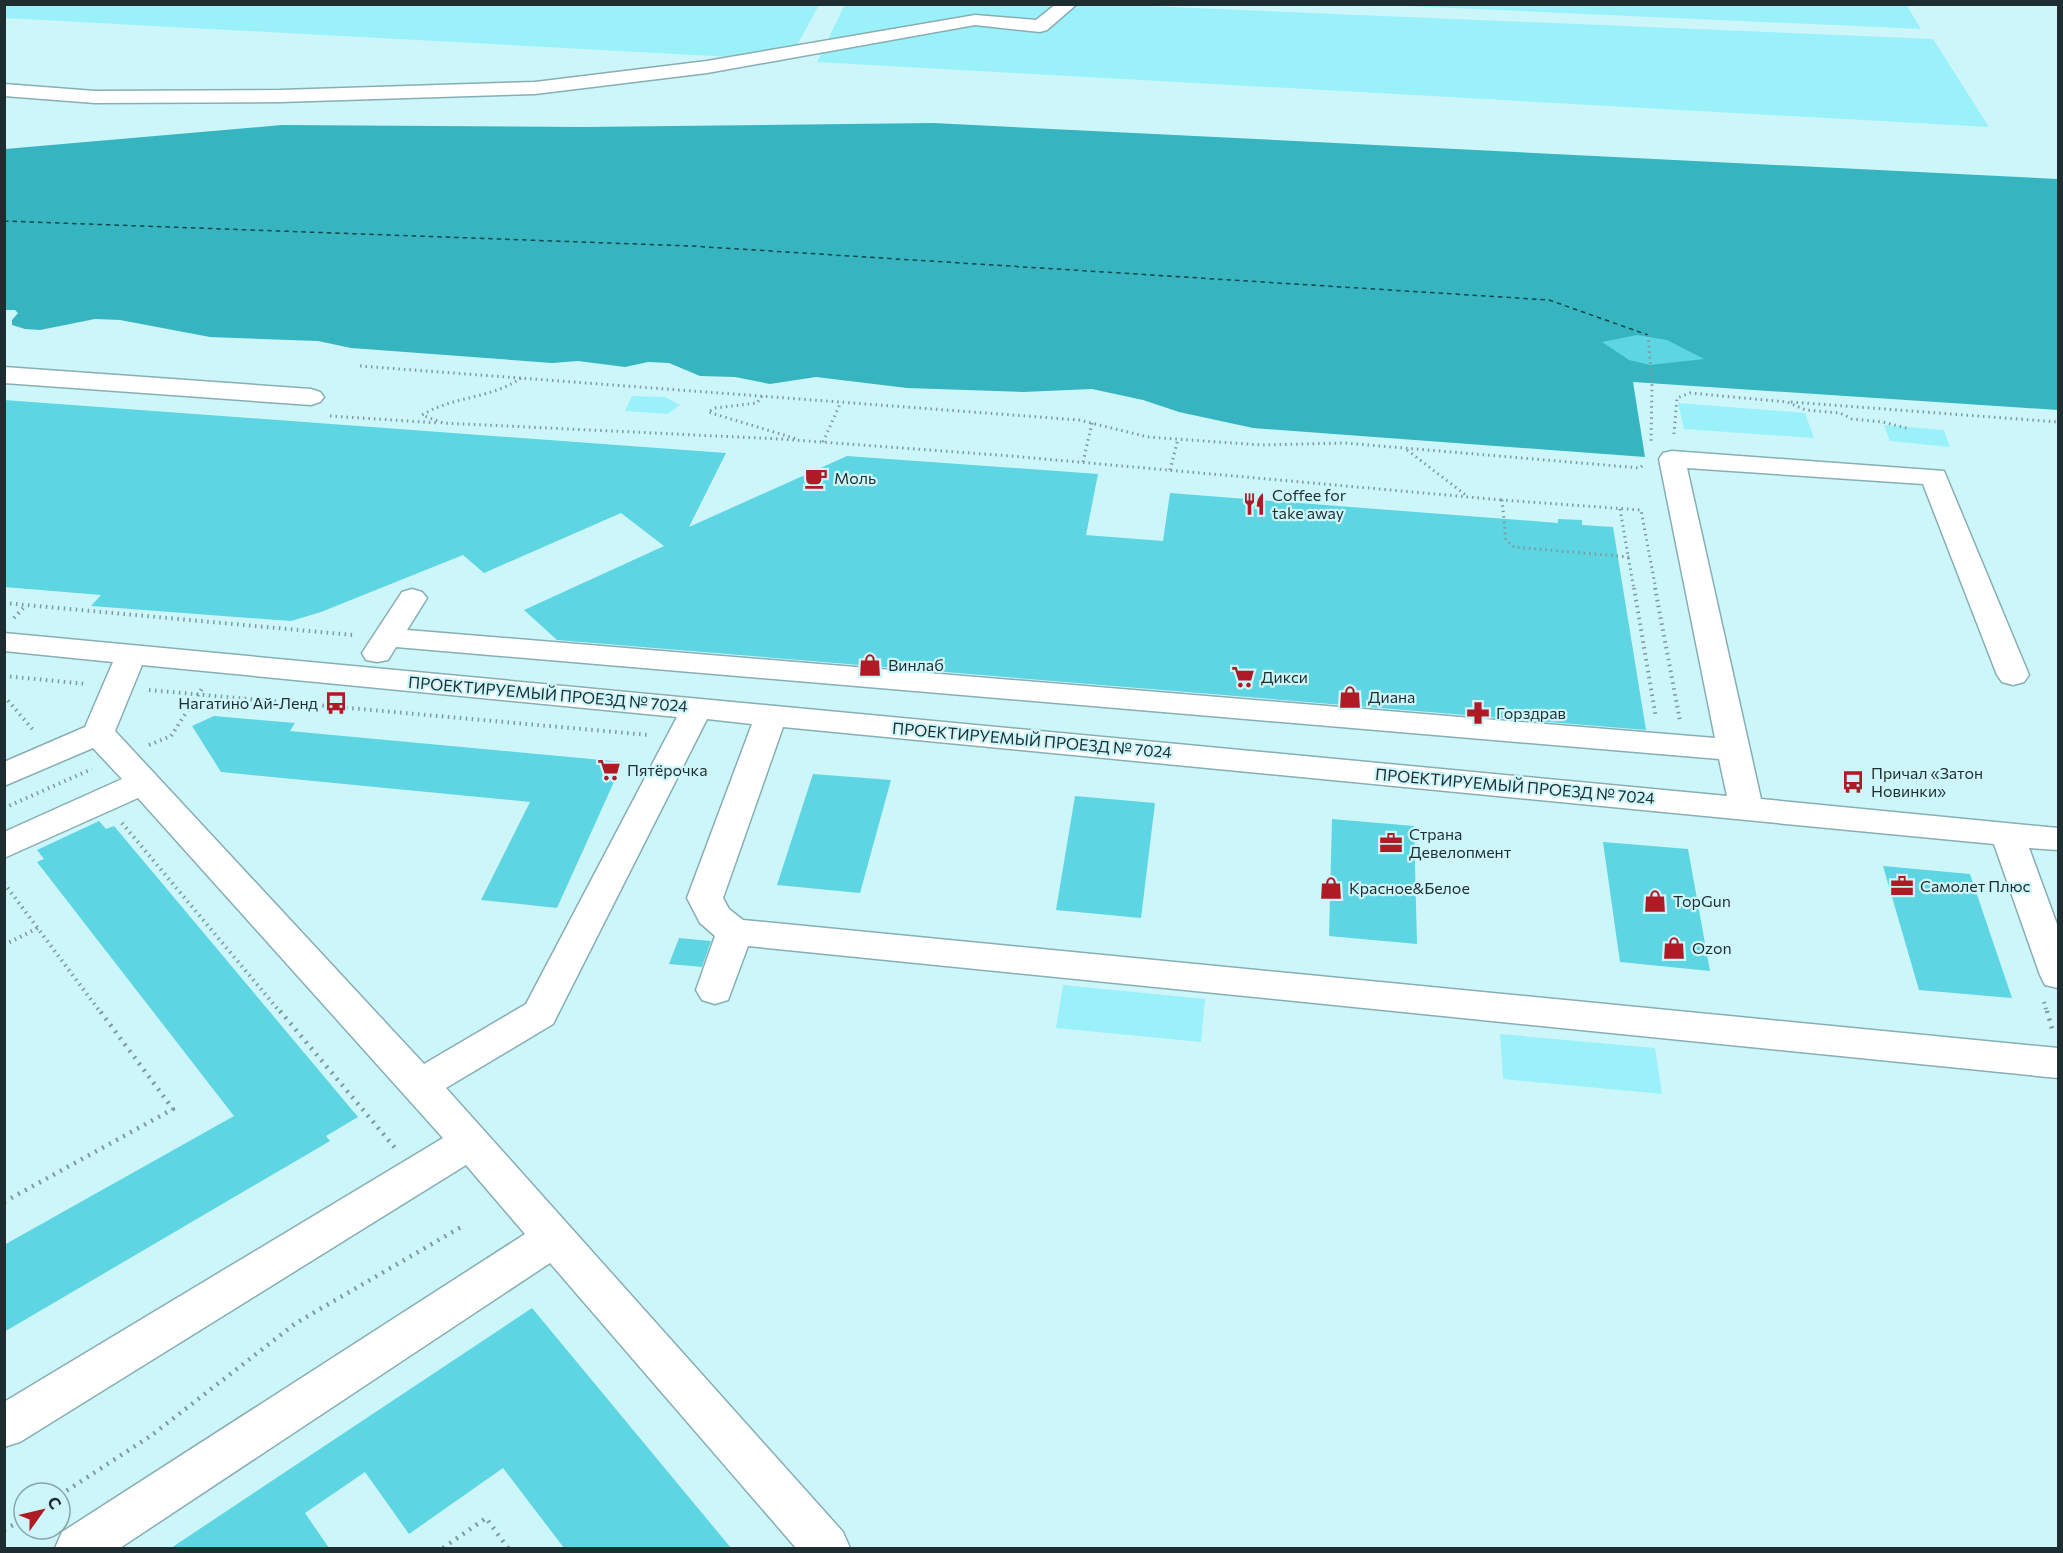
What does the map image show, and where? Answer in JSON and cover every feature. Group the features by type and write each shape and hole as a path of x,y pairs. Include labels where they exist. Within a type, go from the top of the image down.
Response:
{"street":[{"path":"4,90 94,97 257,96 535,88 707,67 975,20 1040,26 1068,4"},
{"path":"4,375 311,397"},
{"path":"1746,808 1734,750 1657,456 1934,477 2013,675"},
{"path":"362,677 412,598"},
{"path":"387,638 1734,750"},
{"name":"ПРОЕКТИРУЕМЫЙ ПРОЕЗД № 7024","path":"4,642 362,677 689,723 771,715 2058,839"},
{"path":"4,775 98,733 131,655"},
{"path":"771,715 705,898 708,910 735,932 2054,1051"},
{"path":"1348,770 1349,718"},
{"path":"420,1085 540,1014 689,723"},
{"path":"98,733 420,1085 826,1548"},
{"path":"4,846 142,783"},
{"path":"2007,834 2050,985"},
{"path":"715,990 735,932"},
{"path":"9,1415 470,1142"},
{"path":"79,1548 554,1238"}],"path":[{"path":"1648,335 1657,456"},
{"path":"360,366 1080,420 1148,437 1261,445 1345,443 1640,468 1657,456 1677,398 1690,393 2058,422"},
{"path":"521,378 514,384 476,398 435,405 422,415 443,423 823,442 1641,510 1673,745"},
{"path":"762,396 757,404 715,408 708,412 803,441"},
{"path":"823,442 841,402"},
{"path":"1787,402 1806,410 1840,413 1852,419 1882,422 1910,429"},
{"path":"1083,462 1092,423"},
{"path":"1170,470 1178,439"},
{"path":"1405,448 1468,497"},
{"path":"1502,500 1506,540 1514,547 1629,557"},
{"path":"1620,508 1629,557 1673,745"},
{"path":"4,603 299,632 387,638"},
{"path":"4,676 116,687 689,723"},
{"path":"4,696 37,734"},
{"path":"96,804 110,809 417,1175"},
{"path":"4,883 174,1109 4,1202"},
{"path":"4,945 38,928"},
{"path":"2050,985 2054,1051"},
{"path":"72,1487 152,1435 296,1323 461,1227"},
{"path":"443,1548 486,1518 508,1548"}],"shaded area":[{"path":"845,4 1124,5 1933,39 1989,127 817,62"},
{"path":"1384,4 1906,4 1921,29 1384,5"},
{"path":"4,5 819,5 789,60 5,18"},
{"path":"933,123 2058,179 2058,410 1633,382 1645,457 1253,428 1179,412 1143,400 1092,389 1023,392 907,388 816,377 770,384 735,377 700,376 669,363 648,362 625,367 578,361 552,363 351,348 318,341 210,337 120,320 95,319 40,330 25,329 12,325 12,320 18,313 15,310 5,310 5,149 282,125 584,127"},
{"path":"632,396 665,397 680,405 668,414 625,411"},
{"path":"1678,403 1805,413 1814,438 1684,429"},
{"path":"1884,425 1944,430 1950,447 1890,441"},
{"path":"1063,985 1205,999 1201,1042 1056,1028"},
{"path":"1500,1034 1655,1048 1662,1094 1503,1079"}],"building":[{"path":"1637,335 1667,340 1704,359 1650,365 1629,360 1602,342"},
{"path":"4,400 726,453 689,527 847,456 1098,474 1086,535 1163,541 1170,493 1558,523 1558,519 1582,520 1582,525 1613,527 1646,730 557,640 524,610 664,546 621,513 484,573 463,555 321,612 291,621 91,606 101,595 4,587"},
{"path":"214,716 295,723 290,731 623,762 557,908 481,900 530,802 221,772 192,726"},
{"path":"813,774 891,780 860,893 777,885"},
{"path":"1075,796 1155,803 1141,918 1056,910"},
{"path":"1332,819 1414,826 1417,944 1329,936"},
{"path":"99,821 106,829 114,826 358,1117 326,1136 330,1141 4,1332 4,1245 234,1116 37,862 44,859 37,850"},
{"path":"1603,842 1688,849 1710,971 1620,962"},
{"path":"1883,866 1970,874 2012,998 1919,990"},
{"path":"679,938 711,941 702,967 669,964"},
{"path":"532,1308 731,1548 564,1548 503,1468 409,1534 365,1472 305,1513 329,1548 171,1548"}],"ferry route":[{"path":"4,221 691,246 1549,300 1648,335"}],"place":[{"name":"Моль","path":"816,478"},
{"name":"Coffee for take away","path":"1254,504"},
{"name":"Винлаб","path":"870,665"},
{"name":"Дикси","path":"1243,677"},
{"name":"Диана","path":"1350,697"},
{"name":"Нагатино Ай-Ленд","path":"336,703"},
{"name":"Горздрав","path":"1478,713"},
{"name":"Пятёрочка","path":"609,770"},
{"name":"Причал «Затон Новинки»","path":"1853,782"},
{"name":"Страна Девелопмент","path":"1391,843"},
{"name":"Самолет Плюс","path":"1902,886"},
{"name":"Красное&Белое","path":"1331,888"},
{"name":"TopGun","path":"1655,901"},
{"name":"Ozon","path":"1674,948"}]}
